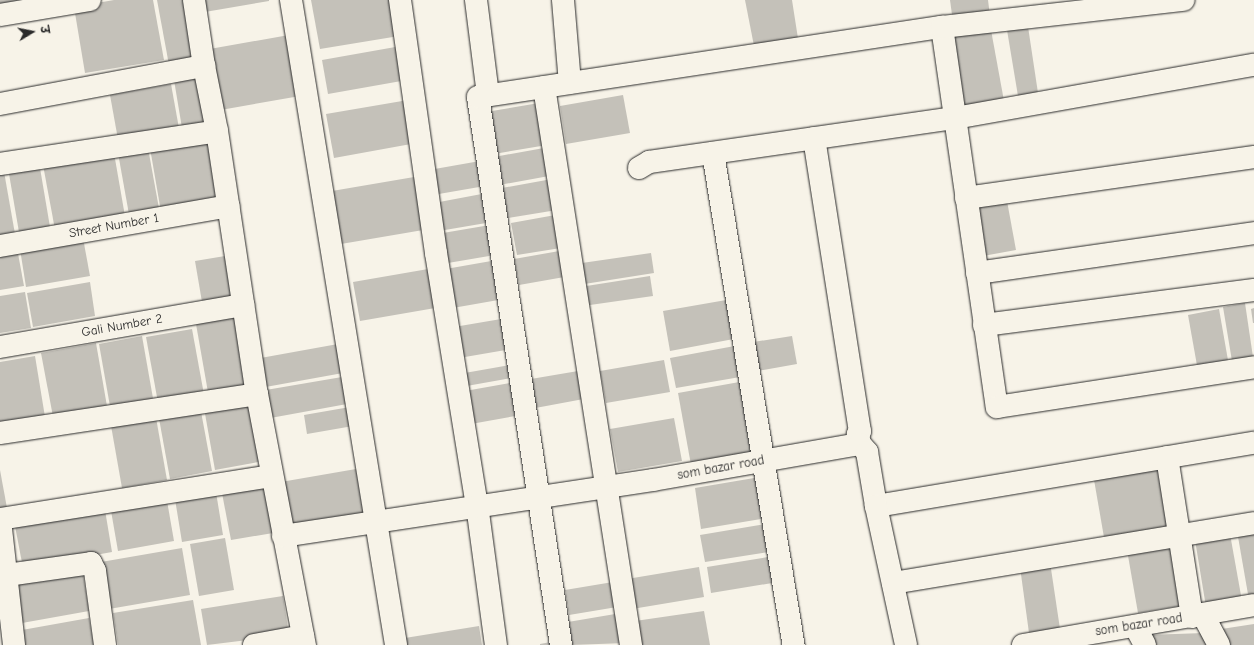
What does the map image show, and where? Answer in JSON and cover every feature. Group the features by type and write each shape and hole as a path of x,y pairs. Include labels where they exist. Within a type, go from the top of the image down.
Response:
{"street":[{"path":"0,15 90,0"},
{"path":"194,0 204,66 217,131 243,305 271,476 304,641 254,645"},
{"path":"291,0 396,645"},
{"path":"400,0 436,253 477,505 496,645"},
{"path":"476,0 488,95"},
{"path":"563,0 570,83"},
{"path":"561,645 540,496 477,101 478,97 942,27 1183,0"},
{"path":"942,27 997,407 1254,367"},
{"path":"639,168 649,162 955,118 1254,65"},
{"path":"0,104 204,66"},
{"path":"544,87 588,355 605,486 631,645"},
{"path":"0,164 217,131"},
{"path":"814,138 860,431 858,434 860,444 867,452 876,506 906,645"},
{"path":"713,153 762,461 794,645"},
{"path":"966,198 1254,157"},
{"name":"Street Number 1","path":"0,246 229,206"},
{"path":"977,273 1254,234"},
{"path":"984,325 1254,290"},
{"name":"Gali Number 2","path":"0,347 243,305"},
{"path":"0,433 257,394"},
{"path":"876,506 1254,443"},
{"name":"som bazar road","path":"283,536 762,461 860,444"},
{"path":"1167,457 1179,536 1198,616 1219,645"},
{"path":"14,645 2,575 0,519 271,476"},
{"path":"893,583 1254,523"},
{"path":"2,575 91,563 95,571 105,645"},
{"name":"som bazar road","path":"1023,645 1070,640 1140,636 1198,616 1254,605"}],"building":[{"path":"0,0 28,0 0,13"},
{"path":"114,0 153,0 164,60 85,73 74,7"},
{"path":"157,0 191,0 202,59 169,65"},
{"path":"197,0 269,0 269,1 199,13"},
{"path":"311,0 392,0 399,36 320,49"},
{"path":"745,0 792,0 799,45 755,51"},
{"path":"950,0 988,0 990,16 953,22"},
{"path":"1027,20 1038,93 1018,96 1006,24"},
{"path":"991,30 1004,101 960,109 948,38"},
{"path":"289,35 300,96 215,111 204,50"},
{"path":"401,46 407,80 328,94 322,60"},
{"path":"202,75 212,129 183,134 174,80"},
{"path":"171,84 180,134 119,145 110,95"},
{"path":"623,95 630,133 566,144 560,106"},
{"path":"414,99 422,142 334,158 326,114"},
{"path":"539,103 547,145 494,154 486,112"},
{"path":"215,136 226,201 161,212 150,148"},
{"path":"148,148 160,214 130,220 118,153"},
{"path":"544,148 549,176 499,185 494,157"},
{"path":"114,153 126,222 56,235 43,165"},
{"path":"480,161 485,186 433,195 429,170"},
{"path":"39,162 51,233 20,238 8,168"},
{"path":"3,166 15,234 0,237 0,167"},
{"path":"420,176 429,229 341,244 332,191"},
{"path":"552,179 557,210 508,218 502,188"},
{"path":"487,193 492,222 439,231 434,203"},
{"path":"1007,201 1016,250 983,256 974,207"},
{"path":"561,214 567,247 517,255 511,223"},
{"path":"490,225 495,255 442,264 437,234"},
{"path":"83,238 90,276 26,287 20,249"},
{"path":"17,248 24,286 0,290 0,251"},
{"path":"565,250 570,276 519,285 514,259"},
{"path":"651,253 654,273 578,285 575,264"},
{"path":"231,255 239,296 202,302 195,261"},
{"path":"497,260 504,299 447,309 440,270"},
{"path":"434,268 441,307 360,321 353,282"},
{"path":"650,276 653,296 583,306 580,287"},
{"path":"90,282 95,316 33,327 27,293"},
{"path":"25,292 31,328 0,333 0,296"},
{"path":"732,299 739,338 670,351 663,311"},
{"path":"1245,303 1254,364 1233,367 1223,307"},
{"path":"1254,308 1254,323 1253,323 1251,309"},
{"path":"1219,309 1229,366 1198,371 1188,315"},
{"path":"239,316 252,391 209,398 196,324"},
{"path":"507,318 512,349 459,358 454,327"},
{"path":"192,329 205,400 159,408 146,337"},
{"path":"142,336 154,404 111,412 99,344"},
{"path":"792,336 797,364 752,372 747,343"},
{"path":"96,343 108,412 54,422 41,353"},
{"path":"338,344 343,373 260,388 255,359"},
{"path":"740,345 746,376 676,388 670,358"},
{"path":"35,356 46,423 0,431 0,362"},
{"path":"664,360 670,392 606,403 600,371"},
{"path":"515,364 517,377 461,387 459,374"},
{"path":"584,370 589,398 530,409 525,380"},
{"path":"342,377 347,404 265,419 260,391"},
{"path":"745,381 758,453 691,465 678,393"},
{"path":"515,382 521,415 471,424 465,391"},
{"path":"253,399 264,461 215,470 204,408"},
{"path":"200,406 212,471 170,479 158,413"},
{"path":"350,407 353,426 307,434 304,415"},
{"path":"155,412 167,480 122,488 110,420"},
{"path":"674,418 682,461 618,472 610,429"},
{"path":"1156,463 1169,531 1105,543 1093,474"},
{"path":"356,469 364,517 283,531 275,483"},
{"path":"0,470 7,508 0,510"},
{"path":"760,477 767,518 701,529 695,488"},
{"path":"264,481 273,533 231,540 221,488"},
{"path":"215,486 223,535 182,542 174,493"},
{"path":"166,495 174,541 118,551 110,505"},
{"path":"105,510 112,552 23,568 15,526"},
{"path":"765,524 769,552 705,562 700,535"},
{"path":"1254,528 1254,599 1249,600 1237,531"},
{"path":"1230,534 1242,601 1206,607 1195,540"},
{"path":"225,538 234,590 199,596 190,544"},
{"path":"1175,542 1186,605 1138,613 1127,550"},
{"path":"182,548 190,595 109,609 101,562"},
{"path":"774,556 778,582 711,593 707,567"},
{"path":"1050,562 1060,629 1029,633 1020,567"},
{"path":"82,567 89,611 22,623 14,579"},
{"path":"699,567 704,597 632,609 627,579"},
{"path":"613,582 617,607 569,615 565,590"},
{"path":"283,596 289,635 207,645 201,609"},
{"path":"193,600 201,645 118,645 113,613"},
{"path":"704,611 710,645 639,645 635,621"},
{"path":"621,613 626,643 571,645 568,622"},
{"path":"89,618 94,645 25,645 22,630"},
{"path":"1254,624 1254,645 1223,645 1215,630"},
{"path":"479,626 482,645 406,645 405,638"},
{"path":"1204,633 1211,645 1152,645 1146,635"},
{"path":"556,641 556,645 540,645 540,644"}]}
